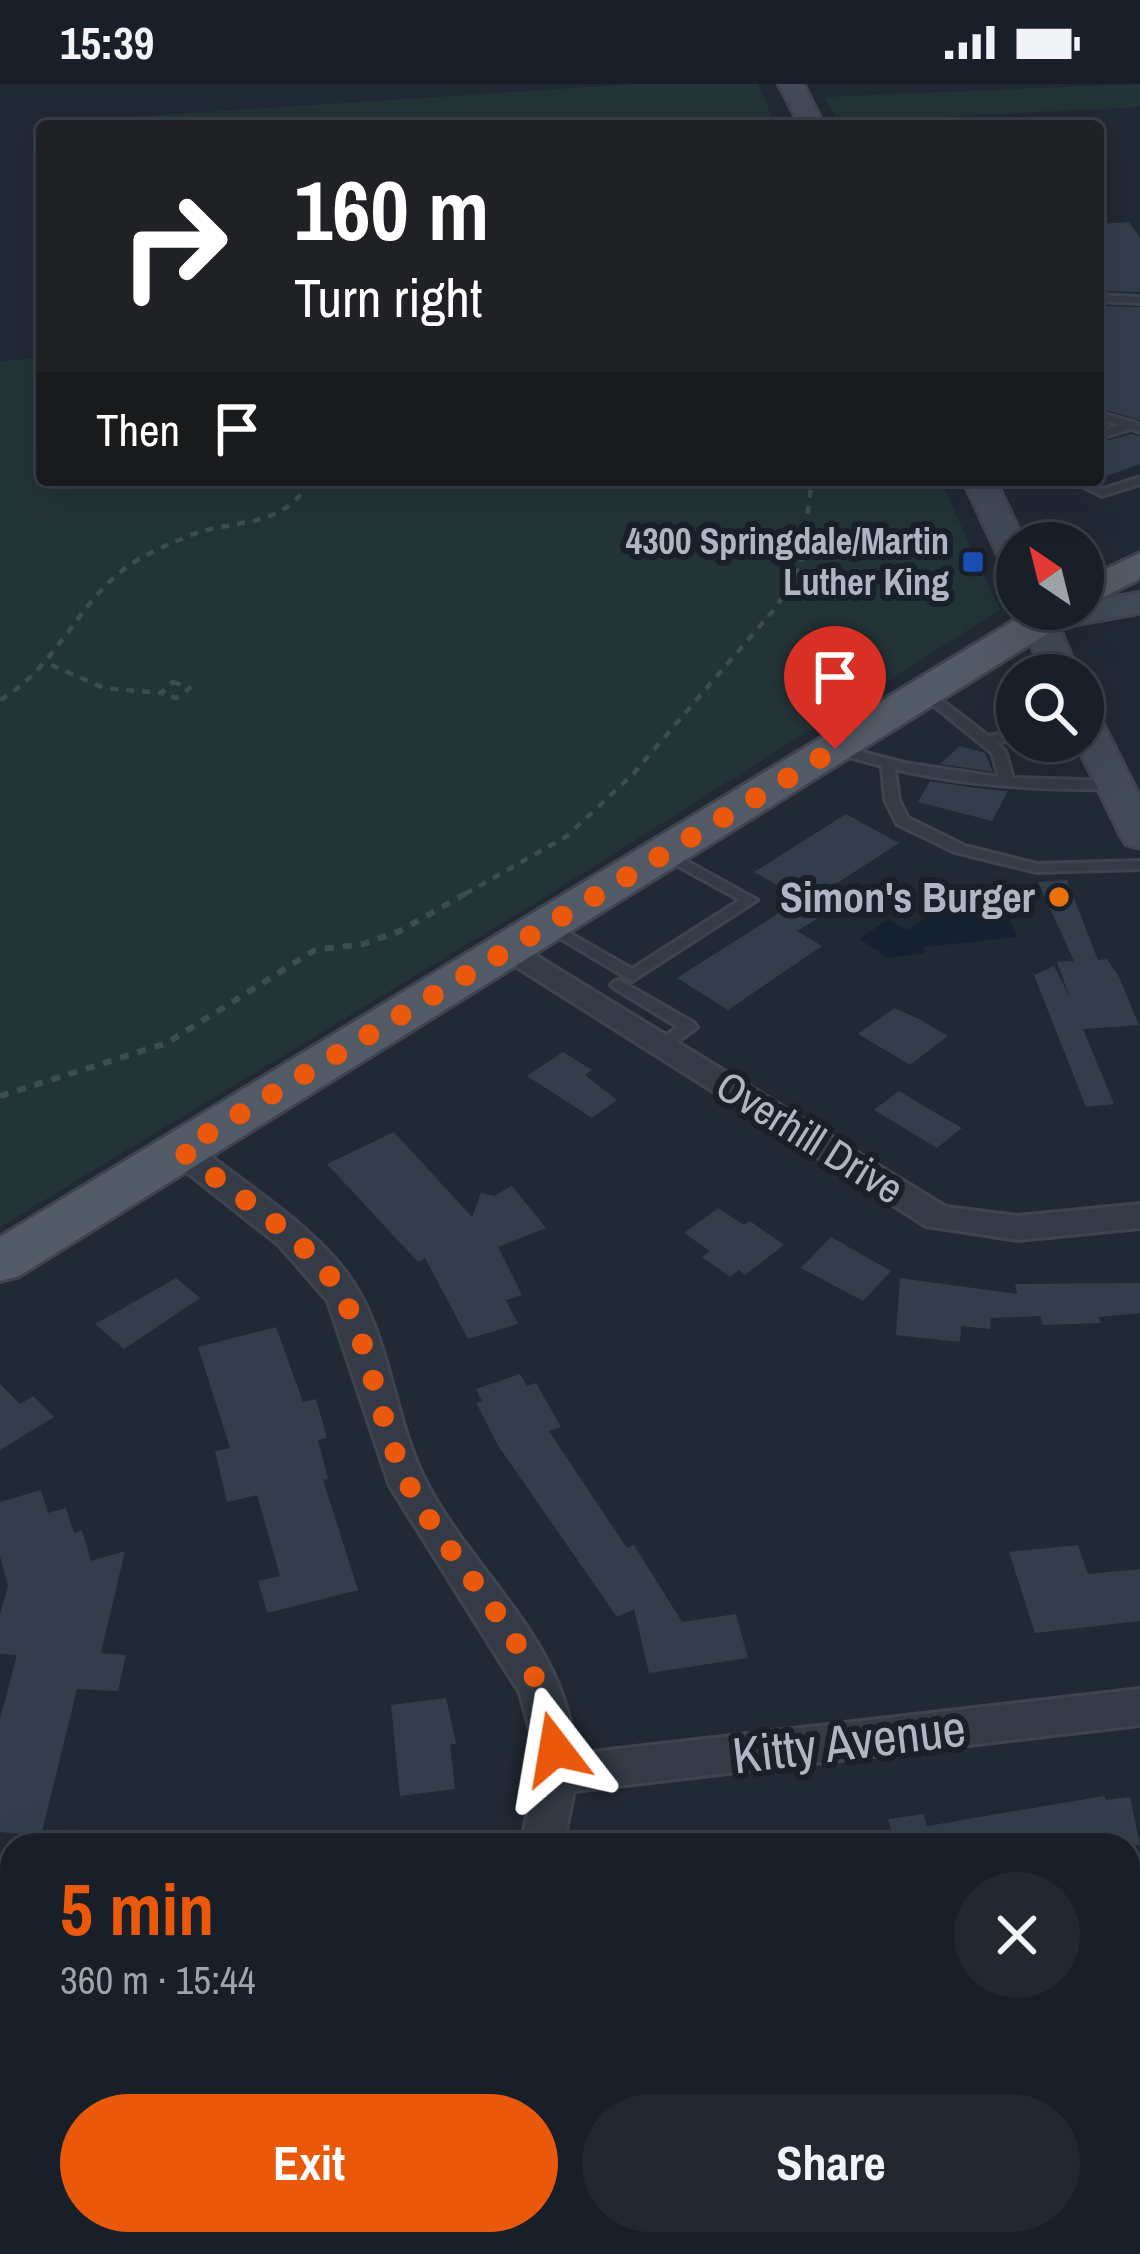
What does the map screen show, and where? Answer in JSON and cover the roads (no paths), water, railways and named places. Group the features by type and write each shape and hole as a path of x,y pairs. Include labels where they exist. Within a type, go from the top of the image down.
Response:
{"main road":[{"path":"791,84 809,120"},
{"path":"982,486 999,522"},
{"path":"1104,584 1140,564"},
{"path":"1104,607 1140,603"},
{"path":"0,1262 927,693 1019,630"},
{"path":"1103,762 1140,836"}],"street":[{"name":"Overhill Drive","path":"528,937 615,987 663,1044 938,1218 1018,1228 1140,1216"},
{"path":"181,1150 312,1258 343,1296 408,1484 446,1548 497,1613 536,1677 552,1724 558,1774 545,1833"},
{"name":"Kitty Avenue","path":"558,1774 1140,1707"}],"lane":[{"path":"1104,298 1140,300"},
{"path":"1104,417 1136,427"},
{"path":"1104,435 1136,427"},
{"path":"1088,486 1102,493 1140,480"},
{"path":"927,693 998,752 1006,781"},
{"path":"986,741 996,739"},
{"path":"835,749 888,766 1046,787 1114,785"},
{"path":"888,766 892,800 902,821 938,840 1037,868 1140,865"},
{"path":"528,937 615,987 750,900 665,853"}],"water":[{"path":"972,886 1003,902 1017,937 924,947 925,953 888,958 860,939 888,919 907,930"}],"place":[{"name":"4300 Springdale/Martin Luther King","path":"973,562"},
{"name":"Simon's Burger","path":"1059,897"}]}
